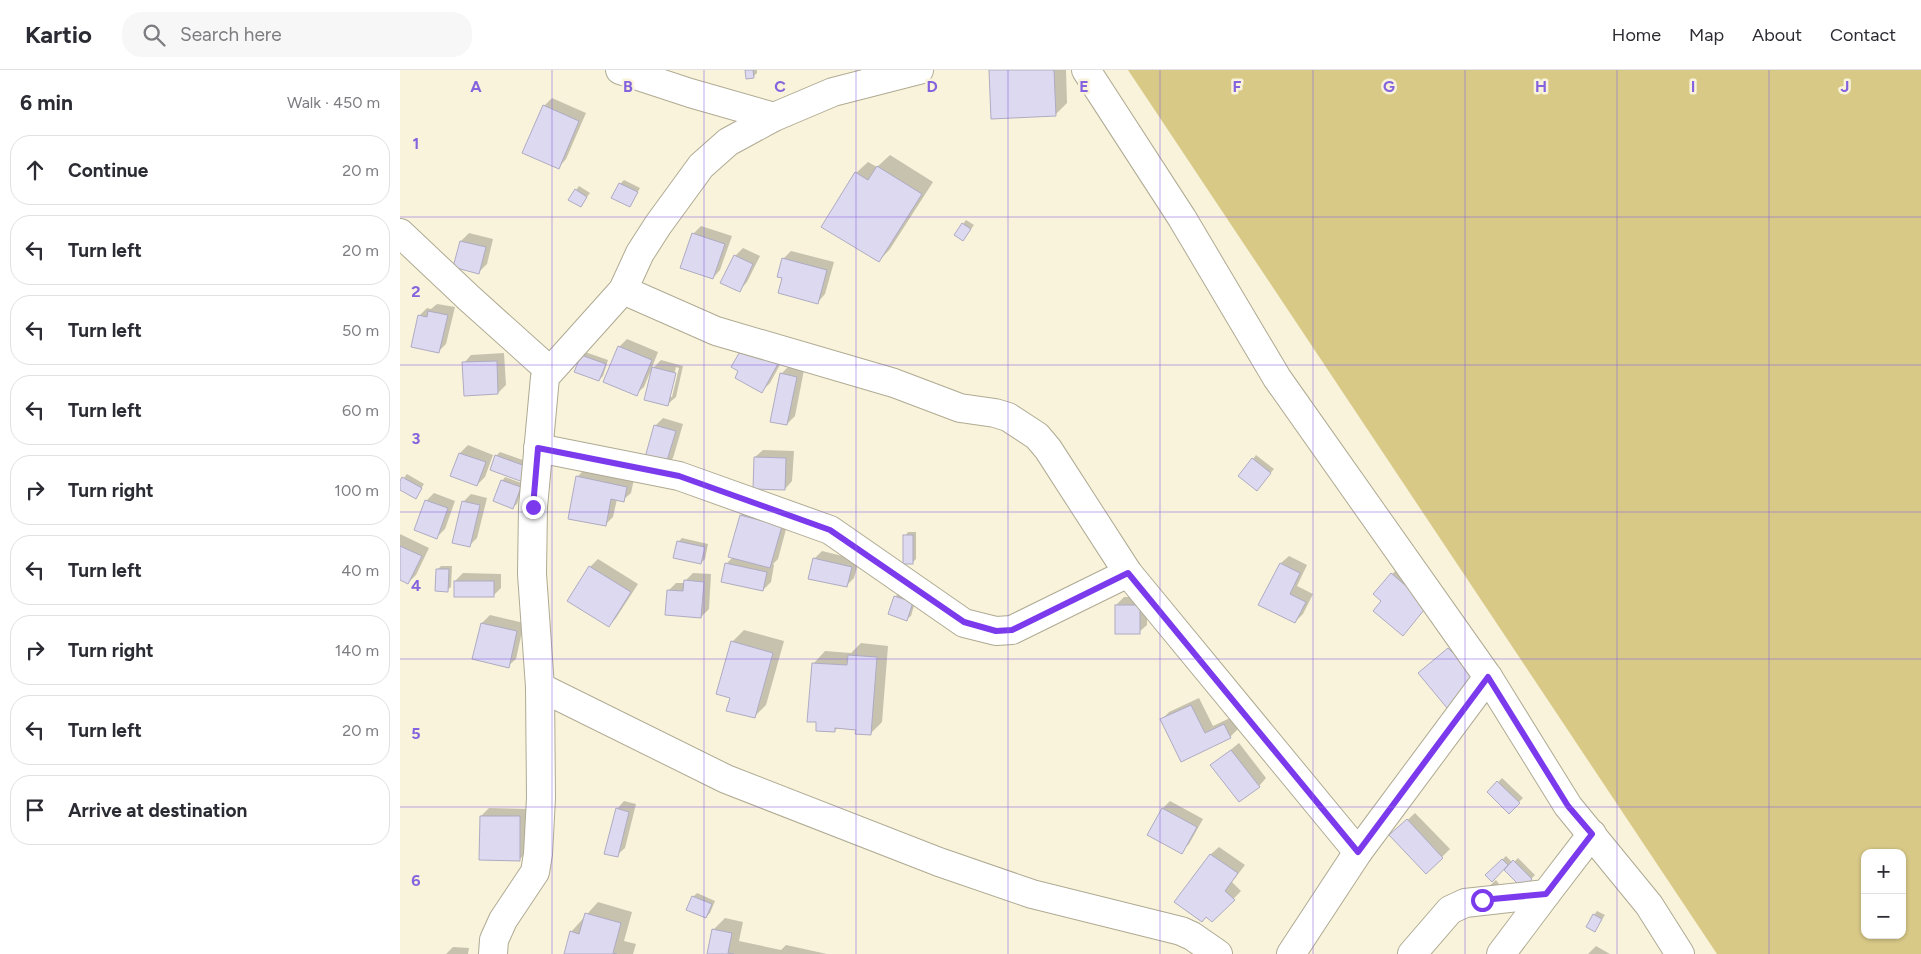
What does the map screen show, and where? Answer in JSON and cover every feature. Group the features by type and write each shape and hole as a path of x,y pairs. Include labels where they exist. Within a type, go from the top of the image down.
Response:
{"street":[{"path":"620,70 690,93 774,117"},
{"path":"493,954 494,940 503,920 535,872 538,854 541,798 540,687 532,574 533,507 544,382 549,370 624,290 640,253 658,225 701,166 728,142 774,117 831,81 919,70"},
{"path":"1086,70 1182,218 1277,378 1488,677 1568,806 1649,905 1680,954"},
{"path":"400,233 549,370"},
{"path":"624,290 716,330 894,383 960,408 1008,416 1037,436 1048,449 1128,573 1358,852"},
{"path":"538,448 679,476 830,530 964,622 996,631 1012,630 1128,573"},
{"path":"1292,954 1358,852 1488,677"},
{"path":"540,687 726,780 939,862 1032,894 1181,931 1192,936 1218,954"},
{"path":"1502,954 1592,834"},
{"path":"1427,948 1450,910 1465,903 1546,894"}],"shaded area":[{"path":"1128,70 1921,70 1921,954 1717,954"}],"building":[{"path":"745,70 753,70 754,78 746,79"},
{"path":"989,70 1054,70 1056,116 991,119"},
{"path":"543,105 579,121 559,169 522,153"},
{"path":"877,166 922,194 879,262 821,227 855,172 868,180"},
{"path":"619,183 638,192 630,207 611,198"},
{"path":"575,189 587,197 581,207 568,200"},
{"path":"962,223 971,229 963,241 954,235"},
{"path":"692,233 725,244 713,279 680,268"},
{"path":"460,241 486,247 479,274 453,267"},
{"path":"734,255 753,264 740,292 720,283"},
{"path":"782,258 827,270 818,304 778,293 782,278 777,277"},
{"path":"428,311 448,315 439,353 411,347 418,315 427,317"},
{"path":"618,346 652,360 637,396 603,382"},
{"path":"742,348 780,360 762,393 735,378 738,371 731,367"},
{"path":"581,355 606,364 599,381 574,372"},
{"path":"497,361 498,394 464,396 462,362"},
{"path":"652,367 676,373 668,406 644,400"},
{"path":"780,373 797,377 787,425 770,422"},
{"path":"654,425 676,431 665,467 644,461"},
{"path":"459,453 486,462 477,486 450,476"},
{"path":"495,455 528,467 523,482 490,470"},
{"path":"754,457 786,458 785,490 753,489"},
{"path":"1252,458 1271,473 1257,491 1238,476"},
{"path":"576,476 627,487 624,502 611,499 606,526 568,519"},
{"path":"402,477 422,488 416,499 400,490"},
{"path":"501,480 521,487 513,509 493,501"},
{"path":"425,500 448,508 437,539 414,530"},
{"path":"462,501 480,505 470,547 452,543"},
{"path":"740,515 782,526 770,568 728,557"},
{"path":"903,535 913,535 913,564 903,564"},
{"path":"677,541 705,547 701,564 673,558"},
{"path":"400,546 422,556 408,584 400,580"},
{"path":"813,558 852,567 847,587 808,579"},
{"path":"725,563 767,572 763,591 721,582"},
{"path":"1280,563 1300,573 1290,594 1306,602 1295,623 1258,605"},
{"path":"589,566 631,592 609,627 567,601"},
{"path":"436,569 449,569 448,592 435,591"},
{"path":"1391,573 1428,605 1403,636 1373,611 1381,601 1373,594"},
{"path":"684,580 704,582 701,618 665,615 667,590 683,591"},
{"path":"454,581 494,581 494,597 454,597"},
{"path":"894,596 913,602 907,621 888,614"},
{"path":"1115,605 1140,605 1140,634 1115,634"},
{"path":"481,623 517,631 509,668 472,659"},
{"path":"731,641 773,653 755,718 726,711 730,698 716,694"},
{"path":"1448,648 1453,653 1459,648 1478,683 1447,708 1418,673"},
{"path":"848,655 877,657 871,735 855,734 856,730 835,728 835,732 816,731 816,722 807,722 812,663 847,665"},
{"path":"1191,705 1205,733 1224,724 1231,738 1181,762 1160,719"},
{"path":"1231,750 1260,787 1239,802 1210,765"},
{"path":"1497,781 1520,803 1509,814 1487,792"},
{"path":"616,808 629,812 618,857 604,854"},
{"path":"1162,808 1197,827 1182,854 1147,835"},
{"path":"480,816 520,816 520,861 479,860"},
{"path":"1407,819 1443,858 1426,874 1389,835"},
{"path":"1210,854 1238,873 1225,891 1235,900 1212,922 1206,917 1202,922 1174,902"},
{"path":"1502,859 1508,865 1492,882 1485,875"},
{"path":"1513,860 1532,879 1523,889 1504,870"},
{"path":"692,896 712,904 706,918 686,910"},
{"path":"585,913 621,923 613,953 617,954 564,954 570,931 579,934"},
{"path":"1593,914 1602,919 1595,932 1586,927"},
{"path":"712,929 732,933 728,953 734,954 707,954"}],"route":[{"path":"533,507 538,448 679,476 830,530 948,613 964,622 996,631 1012,630 1128,573 1358,852 1488,677 1552,782 1568,806 1592,834 1546,894 1482,900"}]}
